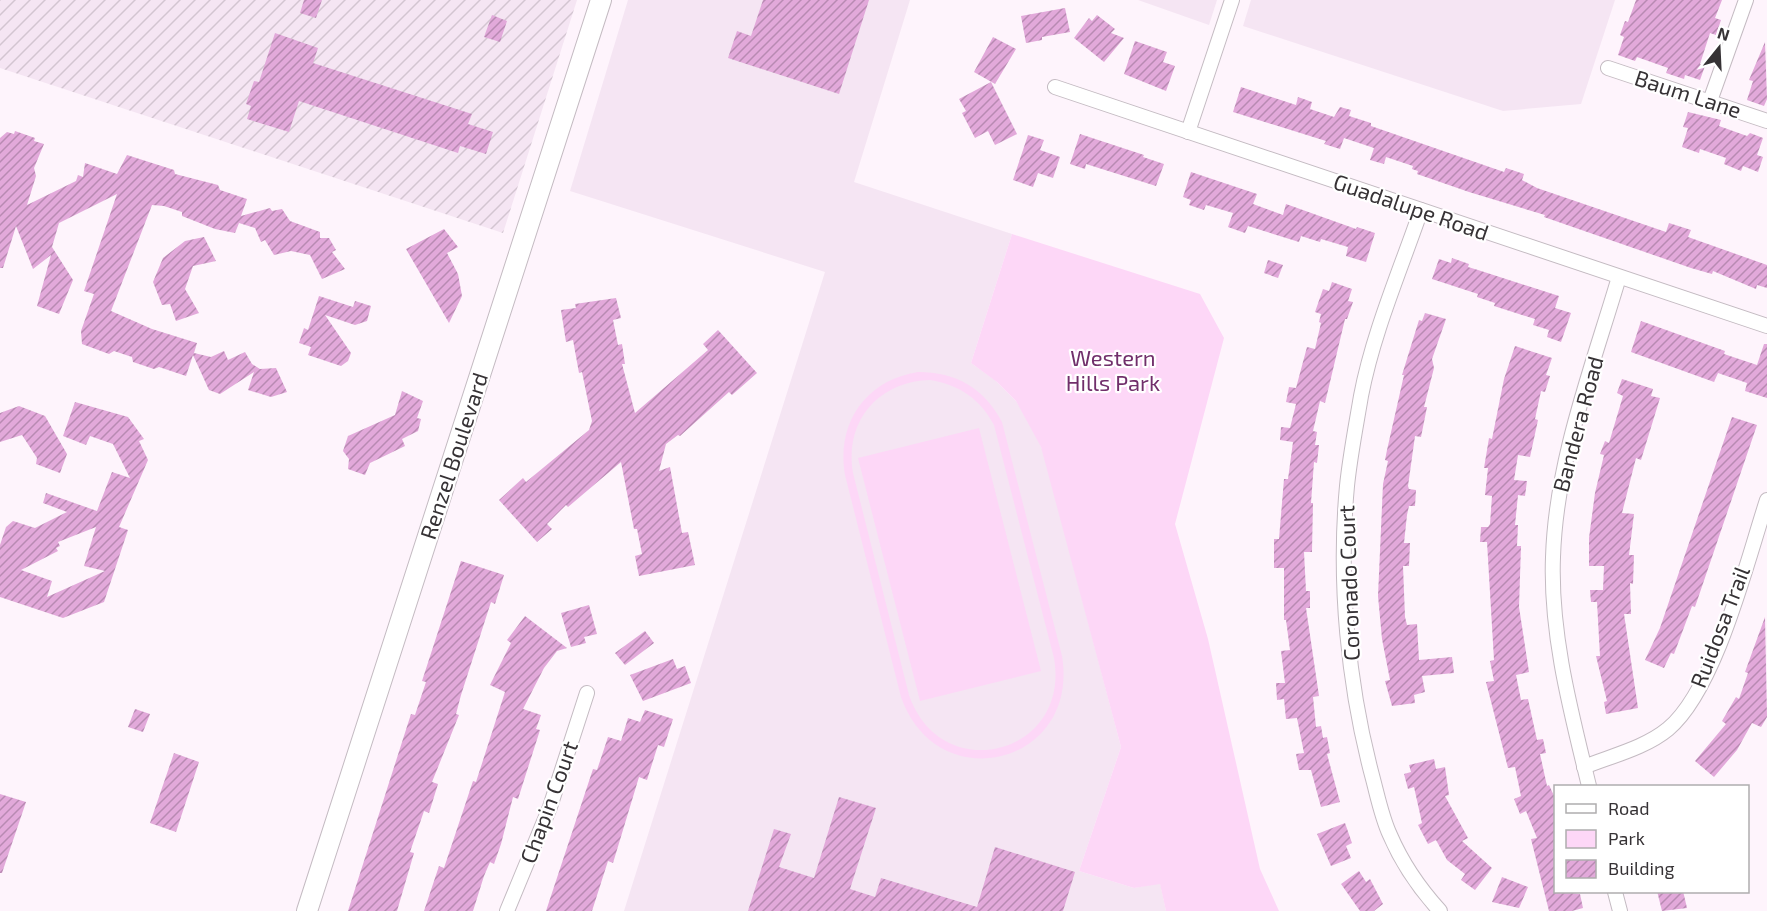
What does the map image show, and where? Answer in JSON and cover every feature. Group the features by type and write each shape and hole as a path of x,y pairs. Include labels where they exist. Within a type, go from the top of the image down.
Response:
{"street":[{"name":"Renzel Boulevard","path":"308,911 601,0"},
{"path":"1188,132 1232,0"},
{"path":"1710,101 1746,0"},
{"name":"Baum Lane","path":"1608,68 1767,120"},
{"name":"Guadalupe Road","path":"1055,87 1767,326"},
{"name":"Coronado Court","path":"1421,210 1379,328 1361,394 1347,486 1344,572 1353,686 1379,803 1390,835 1409,870 1440,911"},
{"name":"Bandera Road","path":"1589,785 1561,664 1552,558 1562,471 1619,277"},
{"name":"Ruidosa Trail","path":"1584,767 1648,742 1668,729 1683,713 1698,690 1713,658 1767,500"},
{"name":"Chapin Court","path":"507,911 550,807 588,693"},
{"path":"1616,893 1620,911"}],"shaded area":[{"path":"0,0 577,0 503,233 0,68"},
{"path":"628,0 910,0 854,182 1012,234 971,363 995,380 1016,401 1032,425 1044,454 1121,747 1079,871 1134,888 1160,883 1166,911 624,911 825,272 570,191"},
{"path":"1138,0 1217,0 1209,25"},
{"path":"1251,0 1615,0 1581,104 1503,111 1243,26"}],"green space":[{"name":"Western Hills Park","path":"1012,234 1200,294 1224,338 1175,524 1208,639 1260,869 1279,911 1166,911 1160,884 1134,888 1079,871 1121,747 1041,447 1016,401 997,382 971,363"},
{"path":"918,372 945,375 957,379 978,391 995,410 1002,422 1062,656 1062,693 1050,723 1028,744 1002,756 973,758 944,749 919,729 901,697 845,475 843,456 850,422 859,407 883,384","holes":["930,380 951,385 976,401 994,425 1054,658 1054,691 1043,718 1024,737 1000,748 973,750 948,742 925,724 909,695 853,473 854,437 869,407 881,396 912,382"]},
{"path":"979,428 1041,671 920,701 858,458"}],"building":[{"path":"304,0 322,0 316,18 300,13"},
{"path":"763,0 869,0 839,94 728,58 737,31 751,36"},
{"path":"1636,0 1722,0 1715,18 1721,20 1716,35 1710,33 1700,64 1705,66 1700,80 1685,75 1684,79 1666,73 1668,68 1637,57 1635,61 1618,55 1624,37 1620,35 1625,21 1628,22"},
{"path":"1065,8 1070,32 1042,37 1042,40 1026,43 1021,16"},
{"path":"492,15 507,21 500,42 484,37"},
{"path":"1097,15 1115,29 1111,33 1124,38 1104,62 1074,38 1089,18 1092,21"},
{"path":"275,33 318,48 313,63 472,114 468,124 493,132 486,154 460,146 458,153 299,101 289,132 247,119 251,106 246,104 254,81 259,82"},
{"path":"993,37 1016,49 995,84 974,72"},
{"path":"1135,41 1167,52 1163,62 1175,66 1166,91 1124,74"},
{"path":"1765,42 1767,99 1764,106 1747,100 1753,81 1749,80"},
{"path":"991,82 1017,134 995,145 988,131 975,138 962,113 966,111 959,99"},
{"path":"1241,87 1296,105 1298,97 1312,102 1310,109 1334,117 1340,107 1351,110 1349,116 1371,123 1371,126 1504,172 1506,168 1524,174 1522,180 1537,188 1666,232 1669,223 1691,230 1688,237 1767,265 1767,288 1757,285 1756,289 1713,271 1712,274 1691,268 1544,217 1545,215 1469,192 1417,174 1418,171 1412,169 1413,166 1386,157 1384,164 1370,160 1374,148 1344,138 1340,149 1324,144 1326,141 1233,112"},
{"path":"1688,112 1721,120 1719,126 1747,136 1750,133 1763,138 1757,155 1763,157 1758,172 1743,166 1741,171 1724,164 1726,158 1700,149 1699,153 1682,147 1688,128 1683,127"},
{"path":"15,131 44,144 34,168 36,176 27,205 76,181 78,175 83,177 85,163 117,174 127,155 174,170 175,174 218,185 220,190 247,199 241,216 270,208 272,211 282,209 290,221 320,232 320,238 329,238 336,250 332,252 345,269 322,279 310,255 291,251 274,255 265,240 261,242 255,228 239,223 235,233 215,229 182,216 182,212 152,205 111,311 152,329 197,343 194,353 211,357 224,351 228,360 245,352 252,364 260,369 276,368 287,392 271,397 248,390 254,372 220,394 209,390 193,355 186,376 159,367 154,369 133,362 132,357 114,351 109,354 82,344 81,331 94,294 84,291 117,194 59,223 52,247 73,280 59,314 37,306 51,255 33,269 16,226 3,268 0,268 0,138 7,132 14,134"},
{"path":"1080,134 1164,164 1156,186 1086,164 1085,169 1070,164"},
{"path":"1028,135 1044,140 1040,150 1060,157 1053,178 1038,173 1033,187 1013,180"},
{"path":"1191,172 1257,194 1253,204 1283,215 1286,204 1356,229 1357,227 1375,233 1366,262 1346,256 1348,247 1321,239 1320,242 1301,236 1299,242 1248,226 1245,233 1228,227 1233,213 1206,205 1204,210 1189,205 1191,200 1183,197"},
{"path":"444,229 458,247 447,253 458,274 462,296 449,323 406,249"},
{"path":"204,237 216,261 193,266 185,289 199,313 176,321 170,304 162,305 153,282 163,258 185,241"},
{"path":"1452,258 1469,264 1468,267 1559,296 1555,308 1571,313 1561,342 1547,337 1549,330 1533,325 1535,319 1494,306 1495,303 1477,297 1478,294 1432,279 1439,259 1451,263"},
{"path":"1268,260 1283,265 1278,278 1264,273"},
{"path":"1332,282 1352,289 1348,301 1353,302 1347,319 1345,319 1325,403 1320,401 1313,431 1317,432 1315,445 1319,445 1317,463 1314,462 1311,503 1313,503 1312,552 1304,552 1306,591 1310,591 1310,608 1306,608 1319,696 1313,697 1316,727 1321,726 1323,738 1327,737 1330,753 1327,754 1340,802 1321,807 1311,770 1299,770 1296,754 1304,753 1297,718 1286,719 1284,699 1277,700 1276,683 1285,683 1281,651 1290,650 1286,620 1284,620 1284,568 1274,568 1274,539 1279,539 1284,479 1288,479 1293,442 1280,440 1281,427 1290,428 1296,404 1286,402 1289,387 1296,388 1307,347 1315,349 1321,314 1315,312 1323,289 1329,291"},
{"path":"319,296 353,307 355,301 371,306 367,321 355,325 325,315 351,353 348,361 341,366 308,355 311,347 299,343 304,328 308,330"},
{"path":"616,298 621,318 613,320 618,345 622,344 625,364 622,364 635,413 708,350 703,344 718,330 757,373 732,395 729,392 680,436 678,435 666,444 659,471 670,467 682,533 688,532 695,565 639,576 635,556 642,554 637,529 634,529 621,462 568,507 566,505 547,524 552,529 537,542 499,500 523,478 526,482 589,430 592,421 582,372 579,373 573,340 566,342 561,310 576,308 575,304"},
{"path":"1425,313 1446,319 1432,359 1434,368 1424,407 1427,407 1421,437 1415,436 1408,486 1409,489 1416,490 1415,506 1409,506 1404,543 1410,543 1409,566 1403,566 1405,617 1407,625 1417,624 1419,660 1452,657 1454,673 1422,676 1425,692 1414,695 1415,703 1392,706 1385,681 1390,680 1382,639 1378,596 1383,484 1388,461 1385,460 1404,375 1402,375 1419,320 1422,321"},
{"path":"1641,321 1757,365 1764,344 1767,344 1767,398 1745,391 1747,383 1718,373 1714,382 1631,352"},
{"path":"1515,346 1552,358 1546,375 1550,376 1545,392 1541,391 1535,419 1538,420 1530,457 1518,455 1514,480 1527,481 1525,496 1518,495 1515,525 1518,525 1517,546 1521,546 1519,607 1529,672 1516,675 1521,700 1528,699 1537,740 1543,739 1546,753 1540,754 1547,786 1549,785 1554,796 1554,893 1580,894 1583,908 1572,911 1549,911 1531,839 1537,838 1526,811 1520,814 1514,799 1521,796 1515,767 1508,768 1486,682 1494,681 1490,661 1494,660 1487,542 1480,542 1481,527 1488,527 1490,524 1492,496 1485,495 1488,468 1484,468 1504,379"},
{"path":"1622,379 1653,389 1651,396 1660,398 1641,460 1636,458 1622,513 1634,514 1629,555 1634,555 1633,584 1630,583 1631,614 1624,614 1638,708 1606,714 1604,702 1607,701 1596,656 1600,656 1597,602 1591,602 1590,590 1603,590 1604,566 1589,566 1589,538 1595,493 1604,455 1600,454 1605,441 1609,443 1623,396 1617,393"},
{"path":"402,391 423,401 417,418 421,419 418,431 402,439 405,446 370,463 365,475 348,469 349,459 343,451 348,436 395,415"},
{"path":"75,402 128,417 144,439 139,441 148,460 119,527 128,530 104,602 63,618 0,597 0,545 6,527 13,521 35,528 67,512 43,503 46,493 97,511 112,472 130,478 113,444 90,436 86,445 63,436","holes":["96,527 84,566 105,571 47,597 52,581 21,570 58,551 56,548 60,546 58,542"]},
{"path":"19,406 45,416 67,454 60,473 36,464 37,458 22,435 0,442 0,413"},
{"path":"1732,417 1757,425 1695,607 1692,606 1674,654 1671,653 1664,668 1645,660 1660,628"},
{"path":"461,561 504,575 495,604 491,602 461,695 456,714 459,715 432,782 438,784 429,813 424,811 410,852 414,853 397,911 348,911 411,714 415,715 426,682 422,681"},
{"path":"589,605 597,634 584,637 586,643 571,647 561,613"},
{"path":"525,616 567,648 557,651 544,668 523,709 541,715 536,729 540,730 518,799 513,797 494,864 490,862 473,911 424,911 439,866 444,868 473,781 476,782 505,692 490,685 511,643 507,640"},
{"path":"1765,617 1767,717 1761,727 1752,723 1737,750 1714,777 1695,761 1726,724 1722,721 1736,697 1739,699 1748,673 1745,672"},
{"path":"645,631 654,643 625,665 615,653"},
{"path":"673,659 677,669 685,666 691,683 643,701 630,675"},
{"path":"135,709 150,714 143,732 128,727"},
{"path":"645,710 673,719 664,747 658,745 647,780 639,777 613,863 608,861 592,911 546,911 593,769 597,770 608,737 621,741 628,718 640,722"},
{"path":"174,753 199,762 176,832 150,823"},
{"path":"1434,759 1436,769 1445,767 1449,795 1445,796 1468,838 1462,841 1492,868 1475,890 1461,880 1465,874 1447,860 1436,840 1428,844 1418,825 1422,823 1414,787 1408,789 1404,774 1411,772 1409,765"},
{"path":"0,794 26,802 2,873 0,873"},
{"path":"839,797 876,808 850,889 875,897 881,878 977,907 995,847 1075,872 1063,911 748,911 774,829 791,834 779,867 814,878"},
{"path":"1345,823 1352,843 1346,846 1351,858 1331,866 1317,834"},
{"path":"1359,871 1366,882 1370,879 1383,904 1374,911 1360,911 1341,884"},
{"path":"1502,877 1528,887 1519,908 1492,902"},
{"path":"1658,893 1683,893 1687,908 1662,911"}]}
